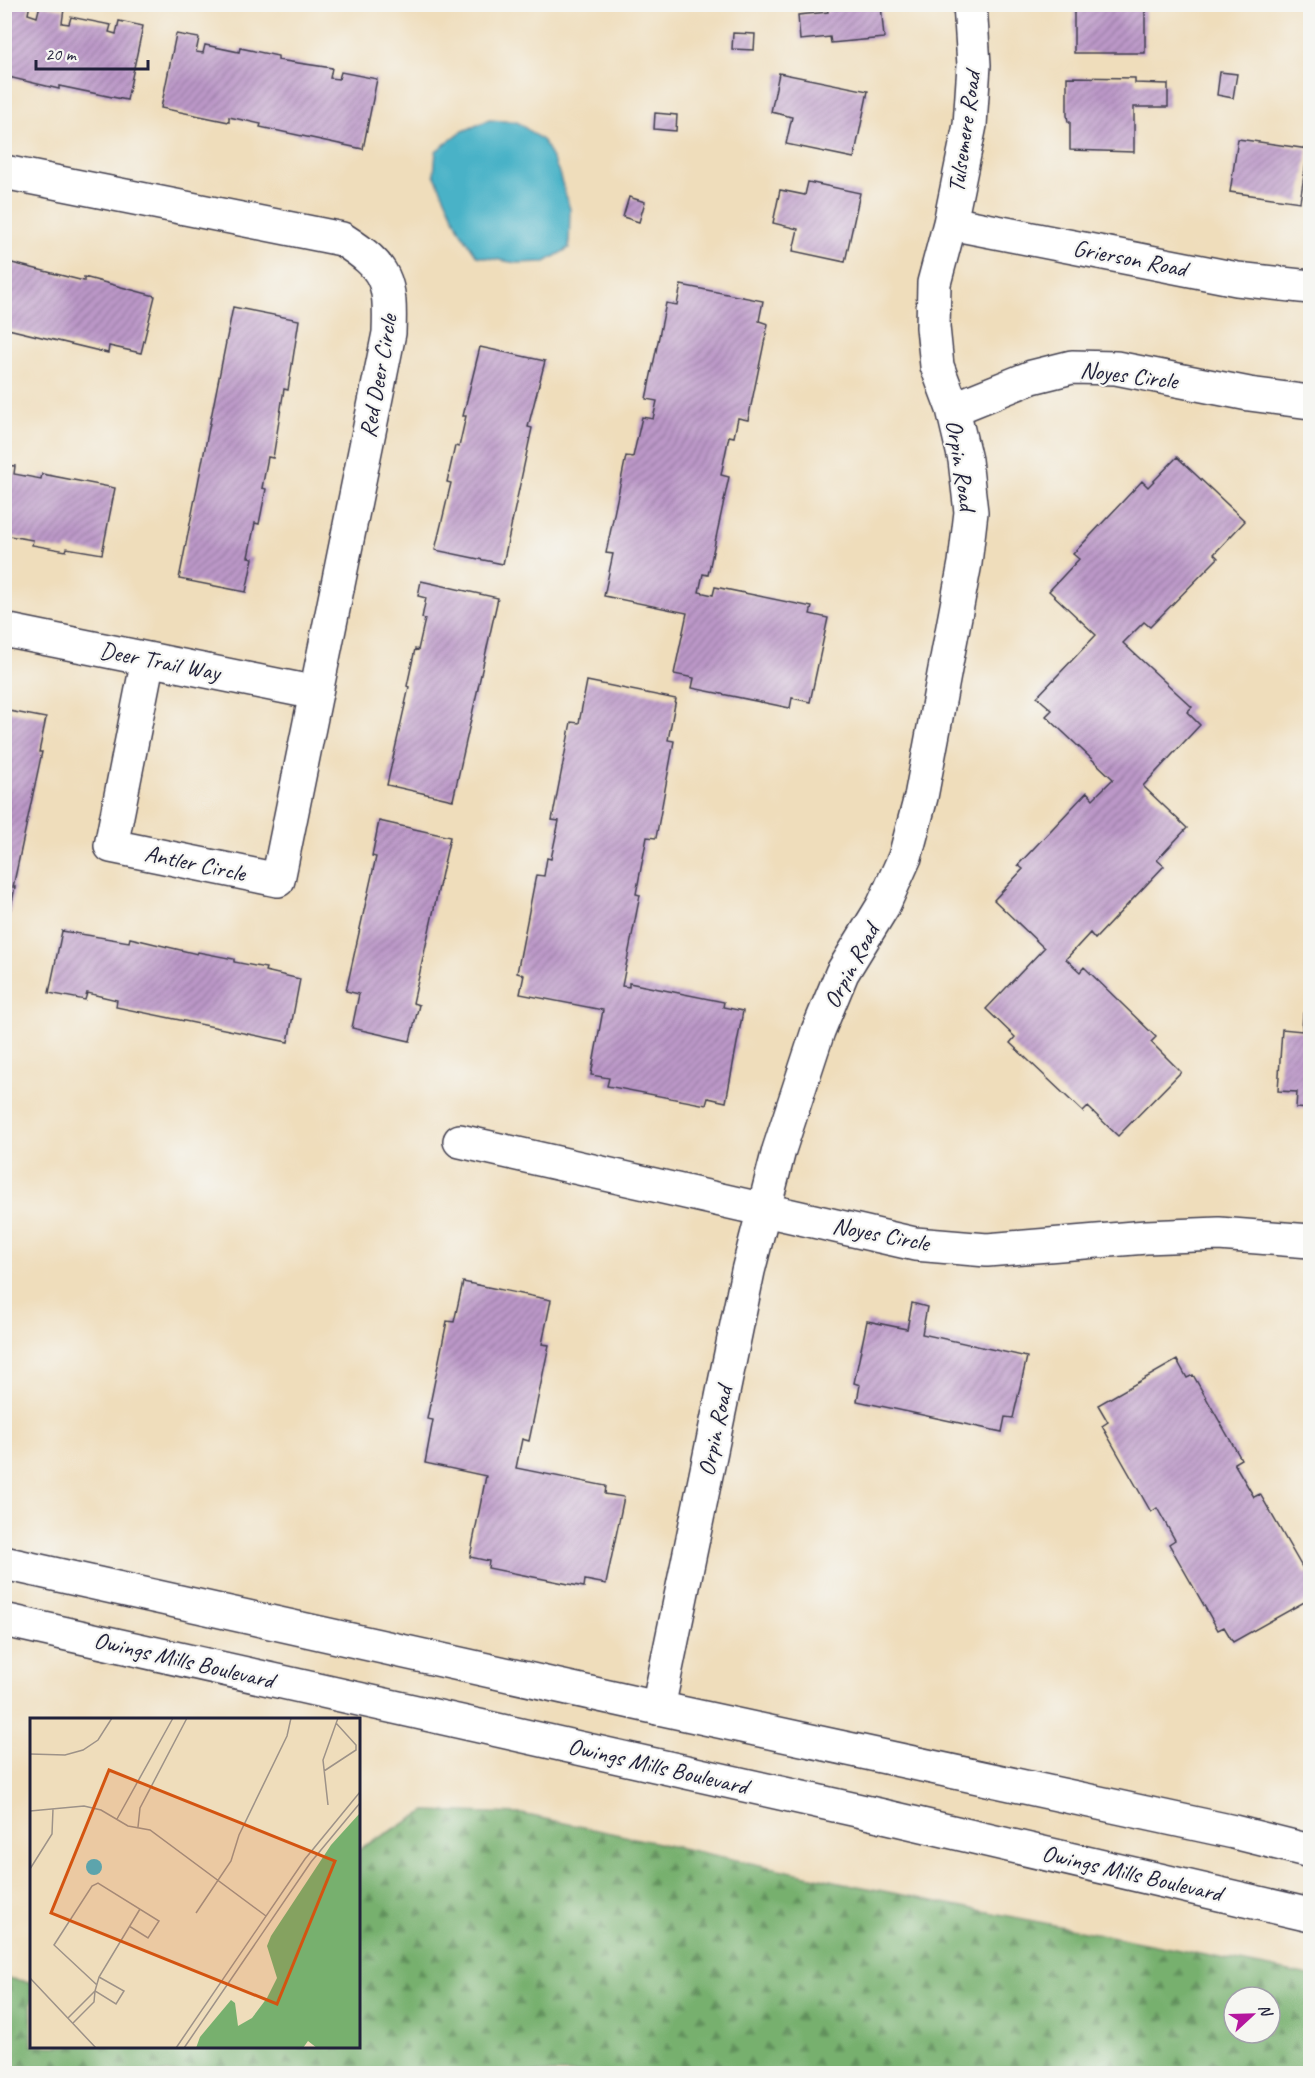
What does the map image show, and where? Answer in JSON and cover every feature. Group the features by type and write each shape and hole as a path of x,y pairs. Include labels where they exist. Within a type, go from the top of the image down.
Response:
{"street":[{"name":"Tulsemere Road","path":"950,223 970,125 974,65 970,4"},
{"name":"Red Deer Circle","path":"4,172 342,239 368,256 384,276 390,303 389,333 316,693"},
{"name":"Grierson Road","path":"950,223 1237,279 1311,287"},
{"name":"Orpin Road","path":"658,1708 746,1283 779,1150 818,1031 842,974 883,906 905,858 921,797 965,563 971,512 965,460 953,409 938,366 933,327 934,283 950,223"},
{"name":"Noyes Circle","path":"953,409 1032,377 1071,367 1116,368 1250,394 1311,402"},
{"name":"Deer Trail Way","path":"4,630 316,693"},
{"name":"Antler Circle","path":"148,659 111,846 267,878 278,880 316,693"},
{"name":"Noyes Circle","path":"460,1141 915,1244 987,1250 1146,1237 1219,1234 1311,1241"},
{"path":"4,1563 1311,1851"},
{"name":"Owings Mills Boulevard","path":"4,1620 879,1815 1311,1916"}],"green space":[{"path":"426,1811 522,1814 858,1886 1310,1976 1310,2073 5,2073 5,1978 30,1982 30,2048 360,2048 360,1848"}],"water":[{"path":"489,120 517,122 543,141 558,170 570,209 569,248 545,262 516,263 477,256 460,231 434,174 436,151 461,132"}],"building":[{"path":"4,4 30,4 28,14 37,17 40,5 64,9 62,23 69,24 71,17 111,25 109,32 116,34 119,21 143,26 127,100 59,86 59,89 4,76"},
{"path":"827,4 881,4 884,38 831,43 830,37 800,40 798,15 828,12"},
{"path":"1074,4 1145,4 1145,53 1074,53"},
{"path":"733,33 755,34 754,50 732,49"},
{"path":"176,34 199,38 196,52 203,53 205,45 239,52 240,48 278,56 278,60 332,68 330,78 339,79 341,72 377,79 363,149 260,127 261,124 229,117 229,122 161,108"},
{"path":"1220,72 1237,74 1233,98 1217,95"},
{"path":"779,73 868,91 854,158 786,144 792,117 771,112"},
{"path":"1067,77 1135,78 1135,83 1168,84 1168,107 1134,107 1134,152 1070,150"},
{"path":"655,113 677,115 676,131 654,129"},
{"path":"1238,139 1308,149 1300,202 1230,192"},
{"path":"808,182 860,193 845,262 793,251 798,229 773,223 780,190 805,195"},
{"path":"629,197 645,202 639,222 623,217"},
{"path":"4,261 84,281 84,277 155,296 141,353 109,346 108,353 8,329 7,333 4,333"},
{"path":"681,285 763,301 759,321 768,324 748,420 738,418 734,437 729,436 721,475 729,477 708,575 703,574 699,592 713,595 715,587 812,607 810,614 828,618 810,702 792,698 790,708 692,688 694,678 674,674 687,613 604,596 613,554 606,553 626,456 633,457 642,417 653,419 657,401 646,399 666,303 677,305"},
{"path":"233,307 299,320 288,390 284,389 273,458 268,457 262,488 266,489 259,524 255,523 248,557 253,558 246,592 179,579"},
{"path":"480,347 545,361 528,427 532,428 503,564 435,550 451,483 447,482 455,446 459,447 466,416 463,416"},
{"path":"1177,457 1245,521 1214,554 1218,558 1150,627 1144,622 1123,643 1192,707 1187,712 1200,725 1143,786 1187,828 1157,860 1164,866 1095,939 1090,933 1066,959 1080,972 1084,967 1156,1037 1151,1042 1181,1072 1118,1136 1088,1107 1083,1112 1010,1043 1015,1037 986,1009 1044,948 994,900 1023,869 1018,865 1087,792 1093,799 1113,779 1046,716 1052,710 1037,697 1096,635 1049,591 1079,559 1073,554 1142,481 1148,487"},
{"path":"4,465 15,466 14,474 41,479 42,474 115,488 102,554 32,545 33,540 4,535"},
{"path":"421,581 498,598 453,800 387,785 415,649 418,650 425,619 422,618 426,598 418,596"},
{"path":"587,681 676,699 668,740 674,741 656,838 647,837 636,894 640,895 622,986 629,987 629,983 724,1002 723,1007 743,1011 726,1102 708,1098 706,1105 607,1086 609,1078 591,1075 603,1010 520,994 524,975 517,973 536,875 544,876 547,858 551,859 559,821 552,820 571,722 579,723"},
{"path":"4,710 46,718 39,752 42,752 13,887 15,887 8,921 4,920"},
{"path":"379,821 450,837 413,1003 419,1005 410,1041 352,1028 359,994 346,991 376,857 372,856"},
{"path":"62,931 129,942 130,938 197,954 198,952 234,959 234,962 266,968 265,971 300,979 288,1042 116,1007 117,1000 87,993 85,1000 49,993"},
{"path":"1303,1013 1310,1014 1310,1109 1296,1108 1297,1092 1278,1091 1282,1029 1302,1031"},
{"path":"463,1282 551,1300 542,1344 549,1345 529,1441 522,1439 516,1468 606,1486 605,1494 624,1497 606,1584 585,1580 584,1587 488,1568 489,1561 470,1557 486,1476 425,1463 433,1420 427,1419 447,1321 454,1322"},
{"path":"912,1303 927,1307 922,1334 1027,1357 1013,1418 1005,1417 1002,1432 857,1401 860,1385 854,1383 867,1321 907,1329"},
{"path":"1177,1360 1187,1378 1193,1375 1241,1459 1234,1463 1254,1497 1260,1494 1306,1574 1310,1571 1310,1609 1306,1601 1233,1642 1224,1627 1218,1630 1169,1544 1175,1540 1157,1508 1151,1512 1102,1426 1108,1422 1098,1405"}]}
